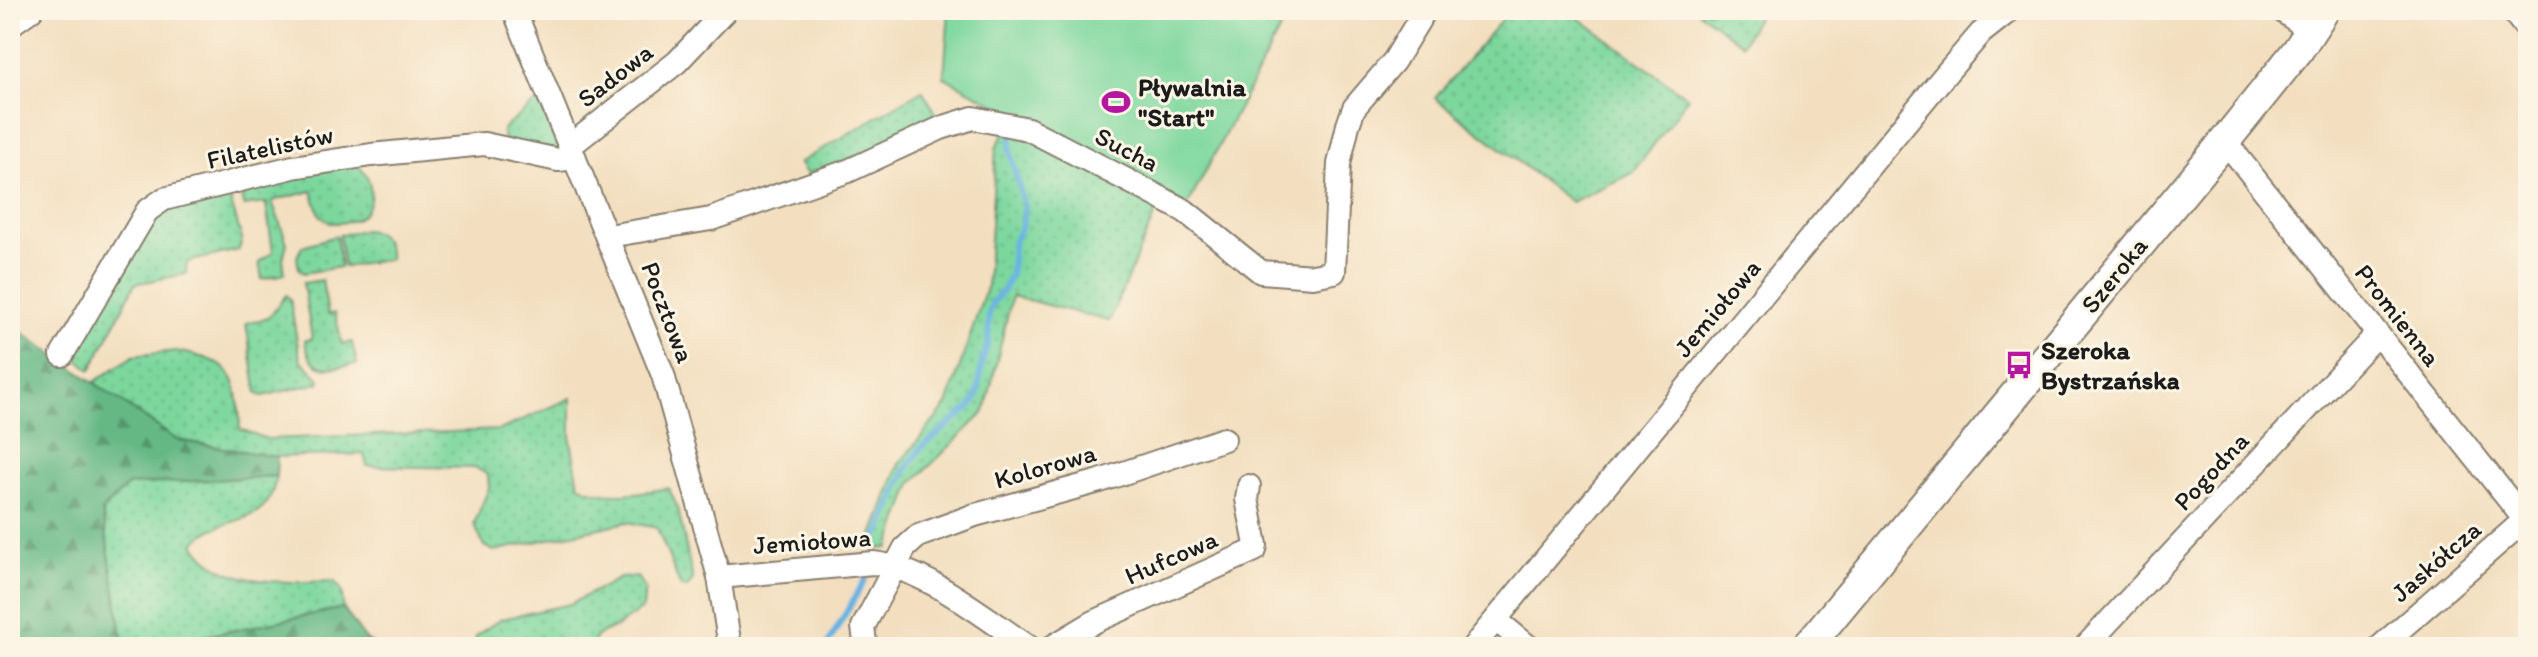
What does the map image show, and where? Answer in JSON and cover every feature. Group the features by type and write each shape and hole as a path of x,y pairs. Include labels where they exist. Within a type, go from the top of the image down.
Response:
{"street":[{"path":"10,25 31,10"},
{"name":"Pocztowa","path":"514,10 663,375 719,577 730,647"},
{"name":"Sadowa","path":"572,152 677,62 726,10"},
{"name":"Sucha","path":"608,236 711,219 848,171 941,128 973,118 1028,129 1146,190 1185,211 1261,272 1313,276 1334,272 1339,164 1348,125 1354,108 1394,61 1425,10"},
{"name":"Jemiołowa","path":"1473,647 1944,76 1981,33 2010,10"},
{"path":"2281,10 2318,20"},
{"path":"2517,10 2528,24"},
{"name":"Szeroka","path":"1807,647 2225,141 2318,20"},
{"name":"Promienna","path":"2225,141 2527,520"},
{"name":"Filatelistów","path":"62,355 147,211 164,199 293,167 371,155 484,144 558,160 572,152"},
{"name":"Pogodna","path":"2085,647 2377,334"},
{"name":"Kolorowa","path":"868,647 863,627 910,542 939,526 1100,481 1224,439"},
{"name":"Hufcowa","path":"1052,647 1094,622 1255,550 1247,499 1249,486"},
{"name":"Jaskółcza","path":"2380,647 2527,520"},
{"name":"Jemiołowa","path":"719,577 862,564 897,566 920,576 1029,647"},
{"path":"1496,620 1529,647"}],"green space":[{"name":"Pływalnia \"Start\"","path":"949,10 1290,10 1187,207 944,77"},
{"path":"1510,10 1568,10 1688,98 1633,173 1571,202 1435,98"},
{"path":"1696,10 1761,10 1742,44"},
{"path":"922,90 936,118 888,145 807,174 799,163"},
{"path":"539,103 559,150 504,140 504,128"},
{"path":"1005,131 1025,135 1160,203 1109,321 1012,296 985,412 912,483 889,548 868,549 899,464 947,405 987,285 996,148"},
{"path":"356,164 367,177 371,192 367,208 356,219 330,223 320,215 312,191 272,201 287,243 283,259 285,274 262,279 259,262 273,252 266,203 244,206 241,197 244,184"},
{"path":"227,189 242,239 239,250 187,262 186,274 135,284 91,370 75,358 149,215"},
{"path":"364,230 383,238 390,259 344,267 339,235"},
{"path":"336,236 341,267 304,273 299,270 297,257 302,246"},
{"path":"322,280 328,314 335,313 342,344 352,342 357,364 330,368 311,359 305,340 312,339 303,283"},
{"path":"286,295 290,299 300,359 320,379 319,383 263,396 257,394 246,323 268,318"},
{"path":"10,324 177,440 277,457 276,476 128,485 102,511 124,647 10,647"},
{"path":"176,351 221,365 234,382 240,429 267,439 500,430 571,398 571,441 579,485 612,494 669,488 678,509 693,580 687,588 681,587 657,528 627,522 494,551 484,546 474,524 489,488 488,475 476,468 367,466 364,454 277,457 177,440 93,383 133,356"},
{"path":"276,476 272,494 264,506 255,513 206,533 194,543 206,558 238,576 276,582 334,581 342,591 343,608 151,647 124,647 102,511 128,485"},
{"path":"637,577 645,589 643,608 618,626 596,636 592,647 473,647 477,635 501,619 570,604 620,578"},
{"path":"343,608 366,640 378,647 151,647"}],"waterway":[{"path":"874,545 905,471 920,449 970,407 977,397 988,344 989,314 1011,273 1013,244 1022,225 1024,207 1010,151 1011,134"},
{"path":"826,647 865,580"}],"place":[{"name":"Pływalnia \"Start\"","path":"1116,102"},
{"name":"Szeroka Bystrzańska","path":"2019,365"}]}
